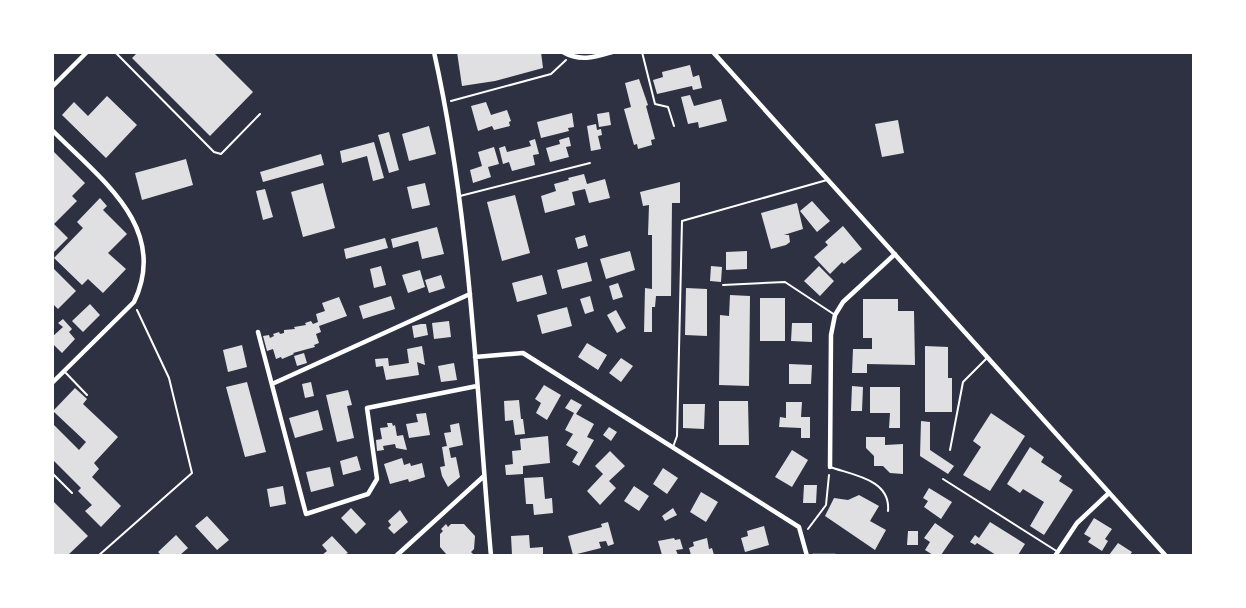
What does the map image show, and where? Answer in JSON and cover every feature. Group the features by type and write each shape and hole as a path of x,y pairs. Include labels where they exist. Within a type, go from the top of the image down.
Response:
{"street":[{"path":"52,87 87,52"},
{"path":"434,52 460,196 491,555"},
{"path":"563,52 570,57 588,59 612,52"},
{"path":"713,52 1166,555"},
{"path":"52,130 129,210 144,255 143,277 134,302 52,382"},
{"path":"830,467 831,335 835,315 843,302 895,254"},
{"path":"272,384 470,294"},
{"path":"258,332 306,514 368,494 377,480 367,408 477,386"},
{"path":"475,357 523,353 799,527 807,555"},
{"path":"396,555 484,476"},
{"path":"1056,554 1077,523 1109,493"},
{"path":"813,555 835,555"}],"lane":[{"path":"642,52 655,104 668,107 674,126"},
{"path":"116,53 214,152 221,154 260,114"},
{"path":"460,196 590,163"},
{"path":"672,447 677,436 682,221 827,180"},
{"path":"723,285 785,282 835,315"},
{"path":"950,450 963,381 988,357"},
{"path":"64,371 87,395"},
{"path":"830,467 853,476 867,478 879,486 888,500 888,511"},
{"path":"52,473 72,494"},
{"path":"943,479 1056,554"}],"path":[{"path":"454,101 551,74 566,60"},
{"path":"98,555 192,473 169,378 134,302"},
{"path":"803,537 826,505 830,467"}],"building":[{"path":"138,52 213,52 253,92 210,136 132,58"},
{"path":"457,52 541,52 543,68 495,81 462,86"},
{"path":"690,65 693,77 699,75 702,88 693,90 692,86 657,94 653,80 663,77 662,72"},
{"path":"639,79 648,105 646,106 655,139 651,140 652,145 638,149 637,144 634,145 624,109 631,107 625,83"},
{"path":"690,95 694,106 721,99 727,121 699,128 698,122 688,124 681,97"},
{"path":"107,96 137,125 106,158 62,115 74,102 88,116"},
{"path":"486,102 491,115 507,110 511,121 510,126 494,130 492,126 478,131 471,106"},
{"path":"609,112 611,125 599,127 597,114"},
{"path":"572,113 574,127 568,128 569,131 541,138 537,122"},
{"path":"898,120 904,153 882,157 875,124"},
{"path":"596,124 597,130 601,129 602,135 598,136 601,149 591,151 587,126"},
{"path":"429,126 436,154 409,161 402,134"},
{"path":"389,132 399,170 389,173 378,135"},
{"path":"569,137 571,146 566,147 569,157 550,162 546,148 560,144 559,140"},
{"path":"535,139 539,154 533,155 535,165 512,171 509,162 503,164 499,148 505,146 507,152 531,146 529,141"},
{"path":"374,142 384,178 373,181 367,156 342,163 340,151"},
{"path":"494,147 499,164 488,167 491,177 473,183 470,170 482,166 478,152"},
{"path":"52,150 85,183 72,196 77,201 54,224 68,238 52,254"},
{"path":"321,154 324,165 263,182 260,172"},
{"path":"186,159 193,185 142,200 135,173"},
{"path":"584,174 587,184 605,179 610,198 589,203 585,189 572,192 575,205 545,213 541,196 556,191 554,184"},
{"path":"680,182 680,203 672,203 671,296 656,296 655,307 652,307 652,332 644,332 645,288 652,289 652,235 648,235 649,205 643,206 640,192"},
{"path":"323,183 335,228 303,237 291,192"},
{"path":"425,183 430,205 412,209 407,187"},
{"path":"265,189 273,217 263,220 256,191"},
{"path":"515,195 530,253 502,261 487,202"},
{"path":"100,198 107,206 103,210 127,234 108,253 126,269 103,293 88,279 82,285 54,258 83,228 77,222"},
{"path":"812,201 830,221 817,232 800,211"},
{"path":"797,203 803,229 784,235 789,235 790,242 771,249 761,213"},
{"path":"843,226 862,249 844,264 842,262 830,274 814,257 828,245 825,242"},
{"path":"437,227 444,254 422,259 418,241 393,248 391,239"},
{"path":"585,235 588,246 578,249 575,238"},
{"path":"385,238 388,248 346,259 344,249"},
{"path":"630,251 635,270 606,279 600,259"},
{"path":"747,251 747,269 726,270 726,252"},
{"path":"587,262 592,281 562,289 557,270"},
{"path":"381,266 386,285 374,288 370,269"},
{"path":"711,266 722,267 721,282 710,281"},
{"path":"819,266 834,281 820,296 804,281"},
{"path":"52,267 76,291 58,309 52,303"},
{"path":"420,270 425,287 408,293 402,275"},
{"path":"441,275 445,288 429,293 425,280"},
{"path":"542,275 547,294 517,302 512,283"},
{"path":"618,283 623,297 613,300 609,286"},
{"path":"686,288 707,289 707,336 685,335"},
{"path":"730,295 750,296 749,386 719,385 720,315 729,316"},
{"path":"391,296 395,309 363,319 359,306"},
{"path":"590,296 594,311 585,314 580,299"},
{"path":"339,297 347,316 319,326 321,332 316,334 319,343 314,345 315,347 293,353 282,359 281,357 276,359 273,349 267,351 263,336 269,335 270,338 274,336 273,334 284,333 284,330 295,329 294,327 306,325 305,323 311,321 313,324 318,322 316,314 325,311 322,303"},
{"path":"760,298 785,298 785,341 760,341"},
{"path":"863,299 898,299 898,311 914,311 915,365 867,364 867,373 852,373 853,349 872,349 872,338 863,338"},
{"path":"90,304 100,315 83,332 72,321"},
{"path":"567,307 572,326 542,334 537,315"},
{"path":"616,310 626,328 617,333 607,315"},
{"path":"63,319 72,329 69,332 75,339 62,353 52,343 52,337 63,327 58,323"},
{"path":"449,321 451,337 434,339 432,323"},
{"path":"792,323 812,323 812,342 791,341"},
{"path":"426,324 428,335 414,338 412,326"},
{"path":"587,343 607,355 598,370 578,357"},
{"path":"242,345 247,367 228,372 223,350"},
{"path":"422,346 425,365 417,362 419,375 386,380 383,366 376,367 375,359 388,358 389,366 409,363 407,349"},
{"path":"925,346 948,347 948,378 952,378 952,412 925,412"},
{"path":"304,353 307,363 297,366 294,356"},
{"path":"621,358 633,366 621,382 609,373"},
{"path":"454,363 457,380 441,382 438,366"},
{"path":"789,364 812,365 811,384 789,384"},
{"path":"247,382 266,452 245,457 226,387"},
{"path":"311,382 314,396 305,398 302,384"},
{"path":"544,385 561,395 547,420 536,413 541,403 535,399"},
{"path":"852,386 863,387 862,411 851,411"},
{"path":"870,387 900,387 900,428 889,428 890,413 870,413"},
{"path":"75,388 87,399 83,404 118,437 94,463 99,469 92,477 121,506 101,527 85,511 92,505 78,491 81,488 52,459 52,423 79,450 86,442 53,411"},
{"path":"348,390 352,405 347,406 354,438 337,442 326,395"},
{"path":"571,399 582,405 576,414 594,424 587,437 594,440 579,466 572,462 578,452 566,445 573,434 565,430 574,413 565,408"},
{"path":"519,400 525,434 515,435 513,420 505,421 504,401"},
{"path":"719,401 748,401 749,445 719,445"},
{"path":"786,402 802,402 801,417 810,417 810,438 801,438 801,428 779,427 780,417 786,418"},
{"path":"683,404 705,404 704,429 683,428"},
{"path":"318,410 323,430 295,438 289,418"},
{"path":"426,413 430,435 409,438 406,424 418,422 416,414"},
{"path":"991,413 1025,436 990,491 963,475 981,447 973,441"},
{"path":"921,421 930,422 930,450 954,466 948,474 920,456"},
{"path":"387,423 395,425 397,436 403,435 407,450 396,448 395,444 383,446 384,450 377,451 376,440 382,439 380,428 388,427"},
{"path":"459,423 463,445 449,448 451,458 456,457 460,477 448,487 440,467 445,466 442,447 447,446 444,433 451,432 450,425"},
{"path":"609,427 617,432 611,441 603,435"},
{"path":"548,436 550,463 523,466 523,474 506,475 505,465 513,464 512,451 521,450 520,439"},
{"path":"866,437 885,437 885,445 903,444 903,474 890,473 883,466 874,466 874,456 866,448"},
{"path":"1030,447 1044,457 1041,462 1062,476 1059,481 1073,490 1044,535 1030,526 1044,502 1023,489 1020,493 1007,484"},
{"path":"792,450 808,460 792,487 775,477"},
{"path":"610,451 625,466 609,481 616,488 600,505 587,491 603,474 595,466"},
{"path":"357,456 361,470 343,475 340,461"},
{"path":"402,458 404,465 422,463 425,477 390,484 384,464"},
{"path":"330,467 334,486 311,492 306,472"},
{"path":"663,468 678,478 667,494 653,484"},
{"path":"543,477 545,499 552,498 553,513 534,515 533,504 526,504 524,478"},
{"path":"804,485 817,485 816,503 803,503"},
{"path":"283,486 286,504 270,507 267,489"},
{"path":"634,486 649,496 639,511 624,501"},
{"path":"929,488 952,502 941,519 924,507 928,501 923,498"},
{"path":"701,492 718,502 706,522 690,512"},
{"path":"859,495 879,506 870,521 886,530 875,550 825,516 834,498 848,500"},
{"path":"52,500 88,536 68,555 52,555"},
{"path":"351,508 366,524 356,534 341,518"},
{"path":"673,508 677,515 665,521 662,516"},
{"path":"400,510 408,522 394,534 388,528 391,525 388,521"},
{"path":"207,516 229,540 217,550 195,526"},
{"path":"1094,518 1112,529 1105,539 1108,541 1102,551 1088,542 1091,538 1084,534"},
{"path":"608,522 614,544 608,546 606,541 599,542 601,548 573,555 568,536 602,527 601,524"},
{"path":"990,522 1025,544 1018,555 996,555 977,543 975,545 970,542 975,535 979,538"},
{"path":"935,523 954,536 941,555 933,555 925,550 930,542 924,538"},
{"path":"446,524 448,527 451,524 464,524 475,536 474,549 471,552 473,554 447,555 440,547 440,534 443,531 441,529"},
{"path":"764,526 769,545 745,552 741,538 748,536 747,531"},
{"path":"908,531 918,531 918,545 907,545"},
{"path":"176,535 188,548 180,555 161,555 158,552"},
{"path":"529,535 530,548 543,547 543,555 512,555 511,536"},
{"path":"332,536 348,553 322,555 327,551 322,545"},
{"path":"674,538 675,540 680,539 683,549 676,550 678,555 662,555 658,541"},
{"path":"707,538 709,549 712,548 714,555 691,555 689,548 694,546 693,542"},
{"path":"1118,543 1132,552 1130,555 1109,555"}]}
